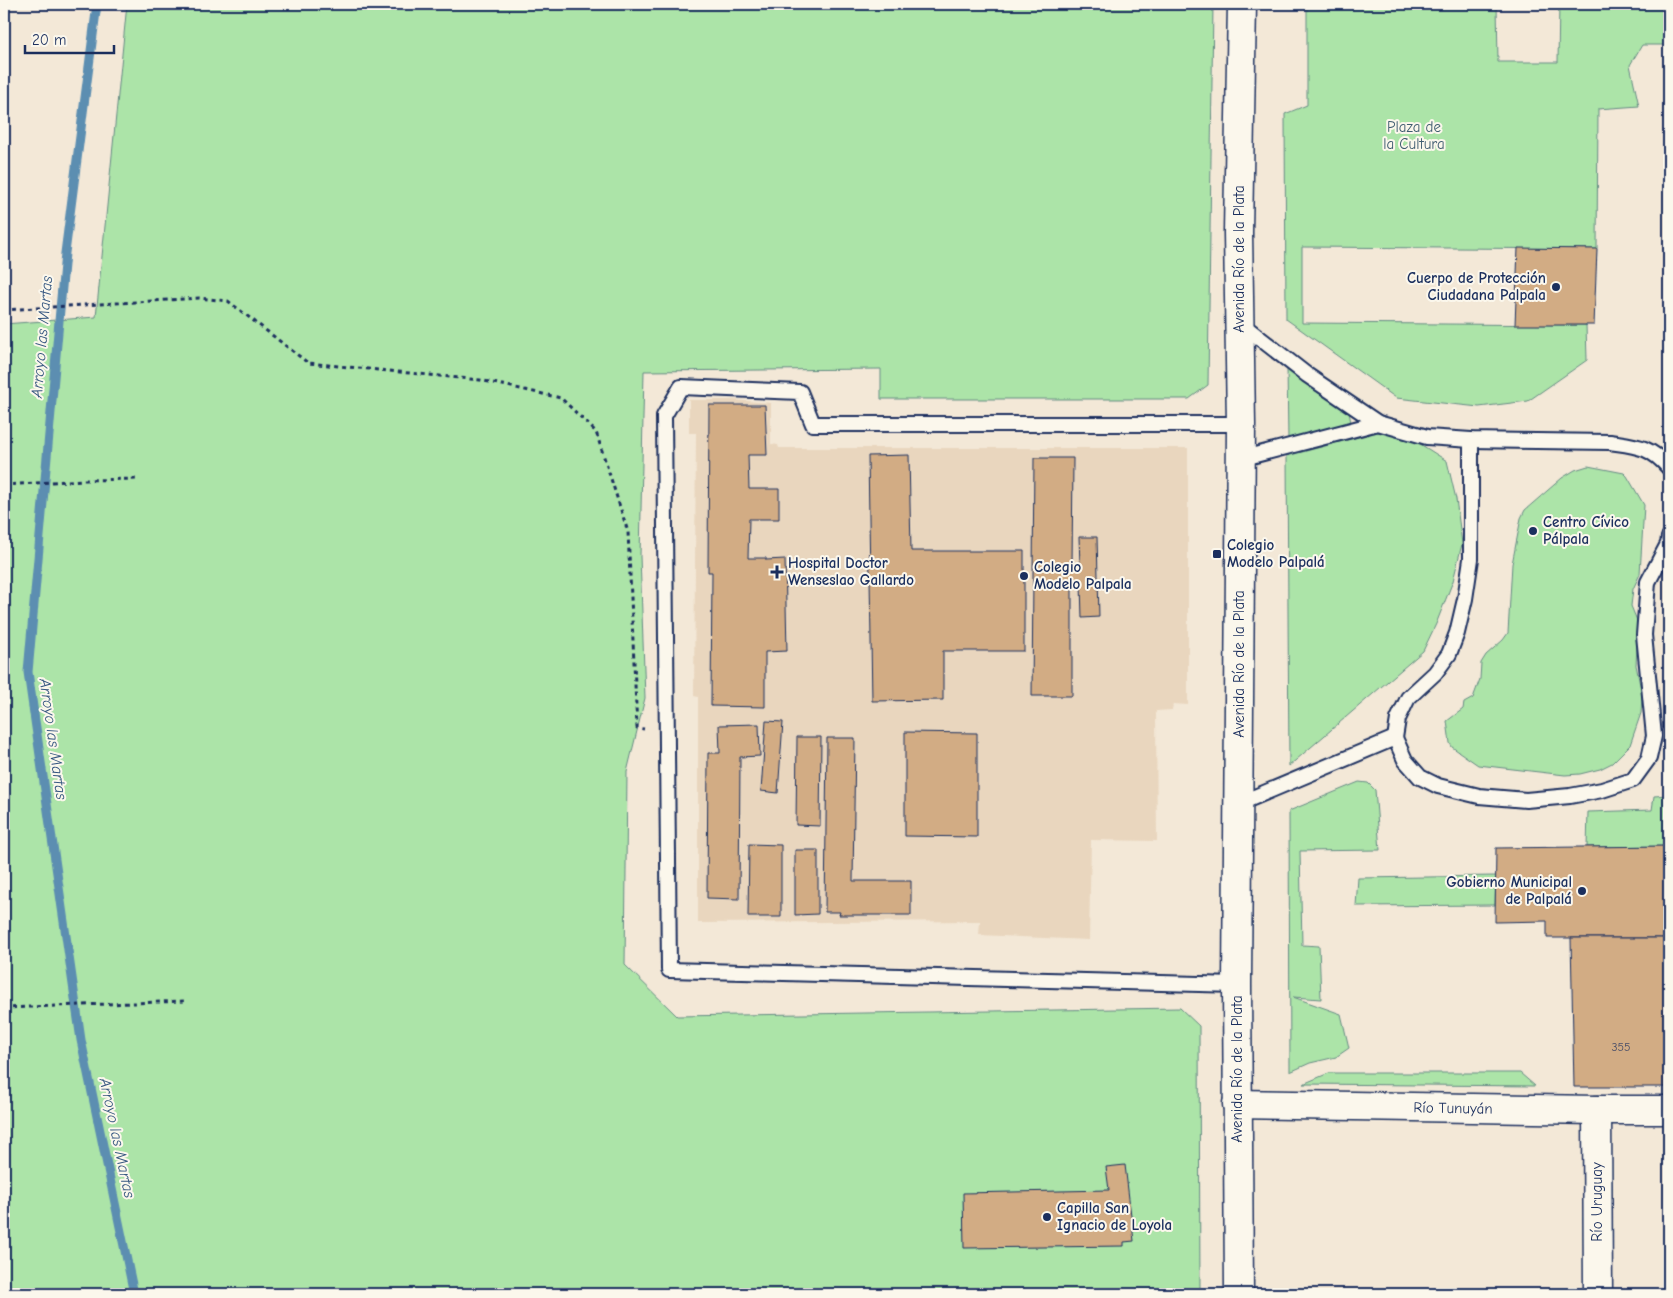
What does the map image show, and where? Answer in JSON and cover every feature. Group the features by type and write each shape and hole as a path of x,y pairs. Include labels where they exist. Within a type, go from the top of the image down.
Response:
{"main road":[{"name":"Avenida Río de la Plata","path":"1240,1294 1237,1104 1240,459 1238,232 1242,4"},
{"name":"Río Tunuyán","path":"1237,1104 1669,1110"},
{"name":"Río Uruguay","path":"1596,1110 1598,1294"}],"lane":[{"path":"1239,322 1307,374 1378,423 1427,437 1627,444 1644,448 1659,456 1669,468"},
{"path":"1237,985 669,970 664,416 681,388 800,392 813,424 1240,424"},
{"path":"1240,459 1378,423"},
{"path":"1471,440 1471,559 1458,633 1449,654 1440,666 1408,698 1398,719 1395,738 1405,760 1420,777 1438,786 1479,796 1526,800 1570,796 1602,790 1633,780 1649,758 1654,736 1644,635 1648,582 1668,544 1669,538"},
{"path":"1238,804 1395,738"}],"path":[{"path":"4,310 199,298 228,301 308,363 480,380 561,398 596,432 628,532 637,728 667,731"},
{"path":"4,485 139,479"},
{"path":"4,1008 185,1001"}],"shaded area":[{"name":"Hospital Doctor Wenseslao Gallardo","path":"689,400 734,400 771,403 771,444 778,445 779,448 1188,448 1188,705 1173,704 1172,710 1156,711 1157,841 1091,840 1089,940 979,935 980,921 698,923 698,697 694,696 696,433 689,433"}],"green space":[{"path":"127,4 1213,4 1208,385 1189,399 881,399 881,369 644,371 640,556 645,698 627,772 625,965 677,1016 1180,1008 1199,1026 1200,1294 4,1294 4,324 96,317"},
{"name":"Plaza de la Cultura","path":"1307,4 1497,4 1498,62 1558,62 1559,4 1669,4 1669,45 1642,45 1630,65 1639,106 1598,109 1597,249 1302,247 1302,323 1586,325 1587,360 1528,401 1479,407 1396,398 1286,319 1285,114 1307,105"},
{"path":"1287,367 1349,412 1351,423 1288,440"},
{"path":"1378,432 1409,437 1447,461 1456,499 1462,544 1453,581 1423,651 1289,766 1287,456"},
{"path":"1588,466 1624,473 1644,505 1640,574 1633,589 1631,606 1638,623 1636,665 1642,695 1641,713 1630,745 1612,763 1600,769 1580,774 1565,775 1478,765 1452,747 1447,721 1463,709 1464,703 1473,698 1480,679 1481,663 1486,655 1508,633 1512,564 1521,518 1525,510 1562,478 1575,470"},
{"path":"1359,782 1368,783 1375,790 1380,850 1300,851 1302,945 1319,946 1321,999 1293,997 1341,1014 1349,1048 1336,1057 1310,1063 1290,1072 1289,811"},
{"path":"1669,795 1669,846 1587,847 1588,812 1652,810 1654,796"},
{"path":"1496,876 1495,905 1356,906 1358,878"},
{"path":"1329,1073 1520,1073 1535,1086 1303,1084"}],"building":[{"name":"Cuerpo de Protección Ciudadana Palpala","path":"1518,248 1597,249 1594,325 1515,325"},
{"path":"709,405 765,405 767,455 748,455 749,489 779,489 779,519 749,519 748,558 766,558 766,560 785,559 787,651 765,652 765,707 711,706 712,572 708,572"},
{"path":"909,455 911,551 1024,551 1024,651 943,651 943,700 872,701 868,456"},
{"path":"1034,458 1073,458 1072,566 1080,565 1079,537 1097,537 1099,617 1082,618 1081,584 1072,584 1072,696 1032,696"},
{"path":"766,721 783,722 778,793 761,791"},
{"path":"759,724 760,756 740,757 739,899 707,898 708,753 720,753 719,725"},
{"path":"905,732 977,733 977,837 905,836"},
{"path":"797,737 821,737 820,826 796,825"},
{"path":"827,738 855,738 853,881 911,881 911,915 839,915 840,912 825,912"},
{"path":"749,844 781,845 781,917 748,917"},
{"name":"Gobierno Municipal de Palpalá","path":"1669,846 1669,938 1547,938 1547,921 1495,922 1496,848"},
{"path":"795,850 818,850 818,914 795,915"},
{"path":"1571,938 1669,938 1669,1087 1574,1087"},
{"name":"Capilla San Ignacio de Loyola","path":"1125,1165 1134,1241 1124,1242 1124,1246 964,1248 963,1193 1109,1190 1106,1167"}],"waterway":[{"name":"Arroyo las Martas","path":"97,4 65,253 28,672 81,1040 134,1294"}],"place":[{"name":"Cuerpo de Protección Ciudadana Palpala","path":"1556,287"},
{"name":"Centro Cívico Pálpala","path":"1533,531"},
{"name":"Colegio Modelo Palpalá","path":"1217,554"},
{"name":"Hospital Doctor Wenseslao Gallardo","path":"777,572"},
{"name":"Colegio Modelo Palpala","path":"1024,576"},
{"name":"Gobierno Municipal de Palpalá","path":"1582,891"},
{"name":"Capilla San Ignacio de Loyola","path":"1047,1217"}]}
